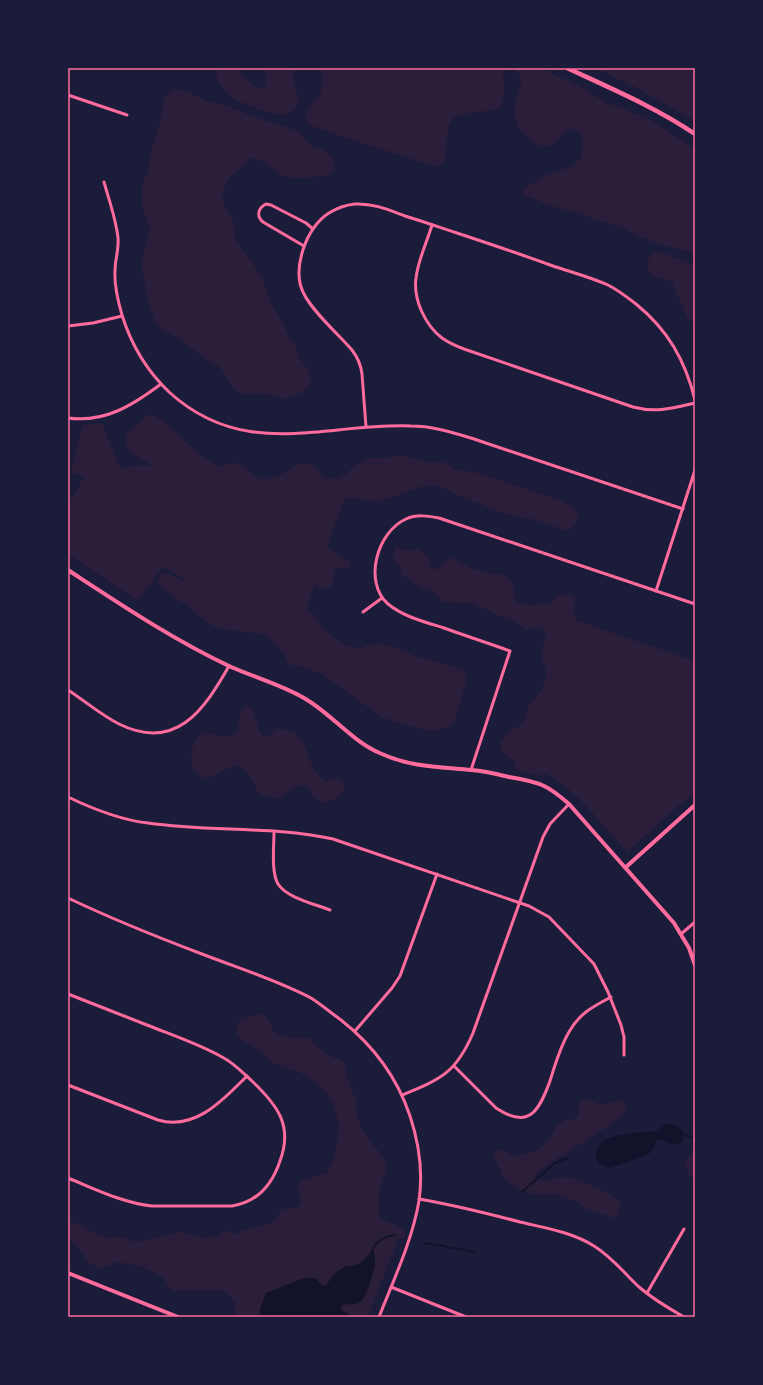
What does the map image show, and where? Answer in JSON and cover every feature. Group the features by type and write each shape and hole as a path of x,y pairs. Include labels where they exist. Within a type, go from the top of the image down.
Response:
{"main road":[{"path":"567,68 654,109 695,134"}],"street":[{"path":"68,95 127,115"},
{"path":"104,182 118,240 115,272 122,316 142,359 161,384 175,397 197,412 228,427 259,434 287,434 366,427 428,427 452,432 683,509"},
{"path":"304,246 259,219 258,214 260,209 266,204 271,205 313,229"},
{"path":"366,427 362,374 358,358 310,303 300,282 300,270 304,246 313,229 329,212 341,207 356,204 368,204 380,207 595,280 623,294 648,315 670,340 685,368 695,402 654,411 633,407 464,350 443,339 425,317 415,290 417,272 432,225"},
{"path":"68,326 93,323 122,316"},
{"path":"68,418 88,419 124,409 161,384"},
{"path":"656,590 695,470"},
{"path":"471,770 510,651 410,616 393,607 382,598 376,586 375,566 380,548 385,538 397,524 415,516 439,518 695,604"},
{"path":"68,570 179,641 229,666 303,697 316,705 355,738 381,754 396,760 429,767 471,770 501,775 536,783 552,790 569,804 665,912 682,934 695,965"},
{"path":"363,612 382,598"},
{"path":"68,690 119,724 144,733 160,733 169,731 179,726 198,713 213,694 229,666"},
{"path":"68,797 114,815 148,823 311,835 333,839 520,902 540,911 556,924 594,964 600,974 611,997 621,1025 624,1037 624,1055"},
{"path":"402,1094 436,1080 454,1066 465,1052 543,837 550,824 569,804"},
{"path":"626,867 695,805"},
{"path":"274,832 275,870 278,884 292,896 330,910"},
{"path":"355,1031 392,988 400,976 437,874"},
{"path":"68,898 162,939 292,989 321,1005 355,1031 379,1056 402,1094 416,1136 420,1172 419,1199 415,1222 408,1244 379,1317"},
{"path":"682,934 695,922"},
{"path":"68,994 205,1049 235,1065 263,1091 279,1112 283,1122 284,1138 283,1152 271,1182 259,1195 242,1205 141,1205 115,1197 68,1178"},
{"path":"454,1066 496,1108 503,1113 517,1118 530,1115 540,1105 544,1098 564,1042 575,1022 590,1009 611,997"},
{"path":"68,1085 158,1120 168,1123 178,1123 197,1117 214,1106 247,1076"},
{"path":"419,1199 453,1205 552,1229 577,1237 594,1246 613,1260 647,1293 663,1306 684,1317"},
{"path":"647,1293 684,1229"},
{"path":"68,1273 178,1317"},
{"path":"391,1287 466,1317"}],"shaded area":[{"path":"222,68 237,69 251,83 259,88 265,86 267,78 262,68 295,68 293,75 299,103 290,113 282,115 275,114 233,99 224,90 216,78 218,70"},
{"path":"321,68 502,68 504,93 500,108 468,113 454,117 448,127 445,159 441,165 434,166 309,125 305,115 311,104 320,95 323,81"},
{"path":"514,68 539,68 584,88 606,103 620,107 651,120 695,149 695,254 662,245 623,228 593,219 583,214 551,206 522,194 524,189 539,179 573,166 581,157 583,147 581,134 573,128 565,131 560,139 547,146 536,144 521,131 516,120 515,103 521,78"},
{"path":"595,68 695,68 695,121 633,86"},
{"path":"175,89 188,92 207,101 230,107 254,117 298,131 312,147 324,150 333,158 335,169 329,175 306,178 293,178 282,175 257,158 250,159 242,168 229,178 224,189 222,200 235,225 234,234 237,241 262,277 271,303 295,346 300,359 308,369 311,378 310,386 300,393 285,399 264,393 242,394 234,390 223,371 218,366 207,361 182,340 162,330 156,324 147,299 142,270 142,259 150,229 142,206 142,185 148,171 150,155 159,125 165,97 170,91"},
{"path":"654,252 663,253 695,265 695,324 687,317 672,282 654,276 648,271 648,260"},
{"path":"151,414 165,422 206,459 222,467 232,462 245,466 256,477 264,480 278,476 298,465 306,463 316,466 319,473 324,478 336,479 346,474 355,465 370,458 387,458 403,455 426,462 447,463 454,469 478,473 559,500 572,506 578,514 577,521 572,529 564,530 537,520 499,512 437,485 420,487 378,502 350,498 344,500 327,547 335,554 348,560 352,564 348,569 337,568 334,573 332,584 328,588 323,588 315,584 306,608 314,614 321,626 332,636 347,646 361,648 368,645 377,644 390,645 418,657 463,670 467,678 458,711 452,725 433,732 398,723 380,716 322,674 306,668 291,665 287,661 284,653 266,635 217,628 163,589 158,582 159,576 164,572 181,580 187,581 163,566 138,601 68,554 68,506 84,477 71,472 82,425 102,423 120,468 145,465 154,466 129,452 125,442 128,432 141,422 145,416"},
{"path":"396,547 409,551 417,549 423,552 434,570 451,558 482,572 507,575 512,583 516,602 532,605 549,604 560,595 575,597 573,616 578,621 695,661 695,791 627,852 588,808 564,785 543,773 541,776 518,771 515,767 515,762 501,752 500,743 505,735 522,724 529,706 541,690 546,678 546,668 543,662 542,648 546,635 541,627 525,630 517,623 471,603 452,603 441,601 436,594 427,589 420,588 401,574 400,565 394,561 393,552"},
{"path":"247,706 253,710 259,731 264,737 269,736 276,728 298,735 316,772 326,781 335,778 343,781 345,789 343,792 335,798 322,803 313,797 309,788 302,785 292,789 277,799 260,794 246,770 238,765 232,766 205,779 197,772 193,768 191,756 194,743 198,736 207,732 225,737 236,733 241,710"},
{"path":"263,1013 269,1020 273,1031 284,1037 310,1038 321,1051 344,1062 346,1074 356,1101 357,1117 361,1127 370,1142 379,1151 385,1161 386,1172 381,1184 379,1195 379,1217 400,1228 406,1233 404,1239 398,1239 368,1317 233,1317 235,1312 234,1302 222,1290 174,1291 168,1286 163,1277 139,1266 117,1262 101,1269 89,1263 68,1238 68,1222 81,1225 98,1235 105,1237 121,1236 135,1242 181,1232 202,1238 217,1236 226,1230 235,1234 244,1230 272,1223 282,1209 300,1206 301,1198 297,1189 301,1181 327,1173 335,1156 339,1125 334,1106 326,1092 315,1082 299,1072 272,1063 263,1052 248,1044 237,1035 237,1023 243,1019"},
{"path":"589,1099 601,1104 622,1101 626,1105 626,1111 619,1119 540,1170 535,1177 537,1180 549,1181 567,1177 602,1190 618,1200 620,1208 616,1217 610,1217 585,1208 577,1202 564,1197 554,1194 530,1194 513,1186 504,1179 493,1155 500,1149 506,1151 514,1157 541,1148 546,1144 554,1130 561,1122 575,1119 579,1114 578,1104 582,1100"},
{"path":"666,1124 675,1125 681,1129 684,1135 681,1143 671,1144 664,1140 657,1139 650,1153 608,1168 597,1159 596,1155 598,1147 605,1140 613,1137 648,1131 655,1132"},
{"path":"695,1151 695,1181 689,1174 685,1165 688,1157"},
{"path":"373,1248 375,1265 370,1283 363,1299 358,1303 342,1305 341,1308 349,1314 350,1317 262,1317 260,1315 260,1309 266,1293 304,1278 316,1278 321,1285 326,1286 337,1271 345,1267 356,1265 367,1257"}],"waterway":[{"path":"684,1135 695,1138"},
{"path":"523,1191 555,1163 568,1158"},
{"path":"373,1248 383,1238 396,1235"},
{"path":"425,1243 476,1252"}]}
